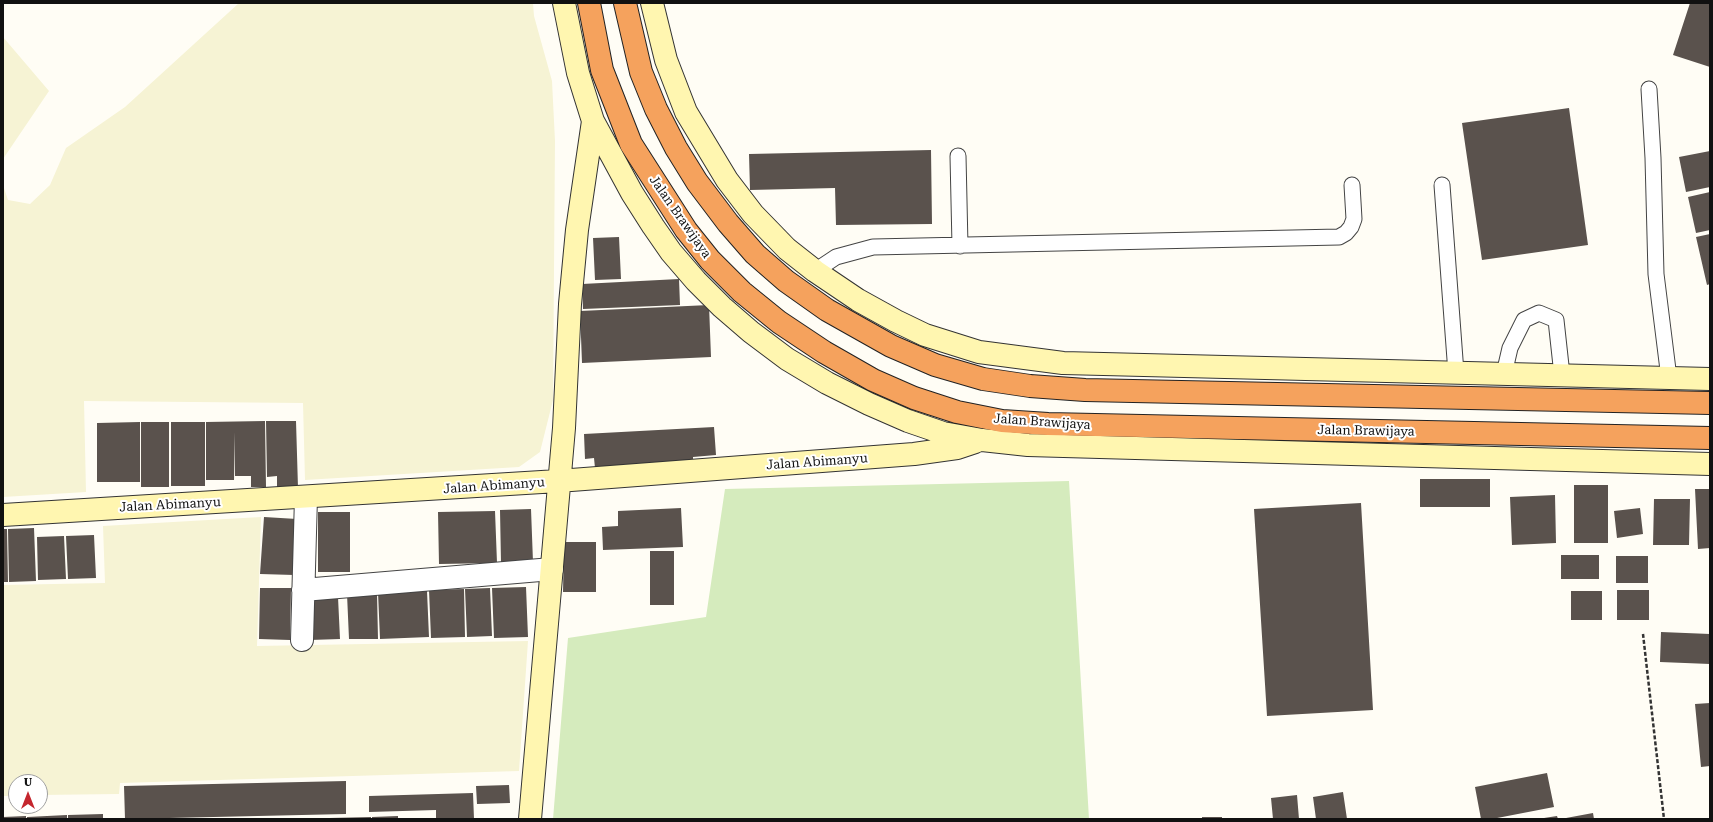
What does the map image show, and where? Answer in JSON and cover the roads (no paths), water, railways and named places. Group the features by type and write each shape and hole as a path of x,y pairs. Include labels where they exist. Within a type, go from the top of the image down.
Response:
{"highway":[{"name":"Jalan Brawijaya","path":"590,3 592,26 602,70 631,144 686,230 710,260 742,292 785,326 824,352 873,380 914,398 957,412 1002,421 1048,424 1710,438"},
{"path":"625,3 641,72 656,109 676,148 697,182 728,223 755,254 770,268 827,310 891,346 935,365 983,379 1030,386 1085,390 1710,403"}],"street":[{"path":"564,3 578,73 593,121 632,193 652,226 671,252 696,281 722,307 751,332 787,359 827,383 869,404 908,420 943,433 982,440 1028,445 1710,464"},
{"path":"652,3 666,60 686,112 727,180 753,214 787,248 815,271 858,300 896,322 925,335 979,352 1063,363 1710,379"},
{"path":"530,819 552,569 558,481 564,428 570,304 577,230 593,121"},
{"name":"Jalan Abimanyu","path":"3,515 558,481 914,454 957,448 982,440"},
{"path":"302,640 306,497"},
{"path":"303,590 552,569"}],"lane":[{"path":"1649,89 1653,158 1656,274 1669,378"},
{"path":"958,156 960,246"},
{"path":"815,271 836,257 873,247 1339,237 1346,233 1351,227 1354,219 1352,184"},
{"path":"1442,185 1456,373"},
{"path":"1504,374 1510,348 1524,320 1539,313 1556,320 1562,376"}]}
